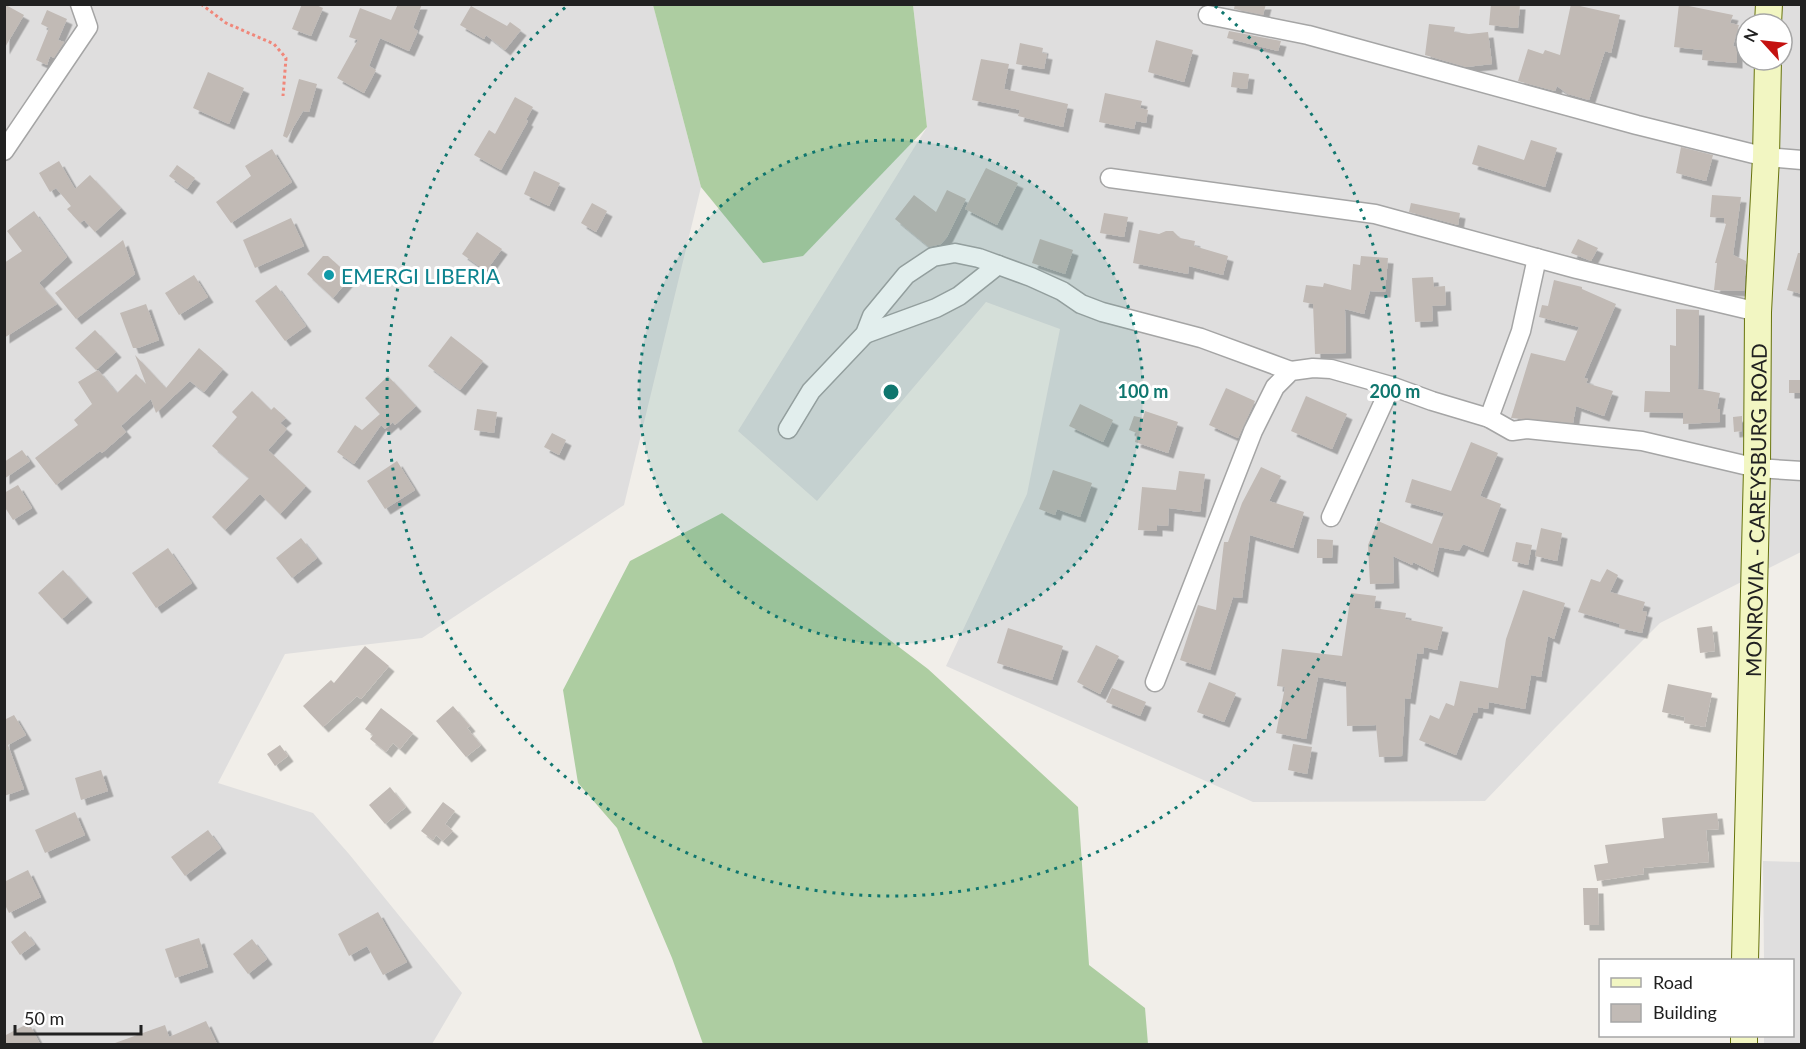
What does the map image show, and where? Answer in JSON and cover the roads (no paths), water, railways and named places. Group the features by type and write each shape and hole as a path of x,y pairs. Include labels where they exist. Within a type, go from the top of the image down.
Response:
{"main road":[{"name":"MONROVIA - CAREYSBURG ROAD","path":"1745,959 1757,468 1758,312 1766,158 1767,72"}],"street":[{"path":"4,151 88,27 80,4"},
{"path":"1208,15 1308,35 1766,158 1802,160"},
{"path":"1110,178 1376,214 1537,258 1758,312"},
{"path":"788,429 811,391 866,334 872,316 898,283 933,257 955,253 979,258 1030,277 1062,291 1081,304 1102,312 1201,338 1291,371 1313,368 1330,369 1391,386 1488,418 1512,431 1527,429 1642,441 1757,468 1802,471"},
{"path":"1488,418 1521,330 1537,258"},
{"path":"866,334 936,308 959,296 998,265"},
{"path":"1155,682 1253,432 1275,387 1291,371"},
{"path":"1331,517 1391,386"}],"place":[{"name":"EMERGI LIBERIA","path":"329,275"}]}
